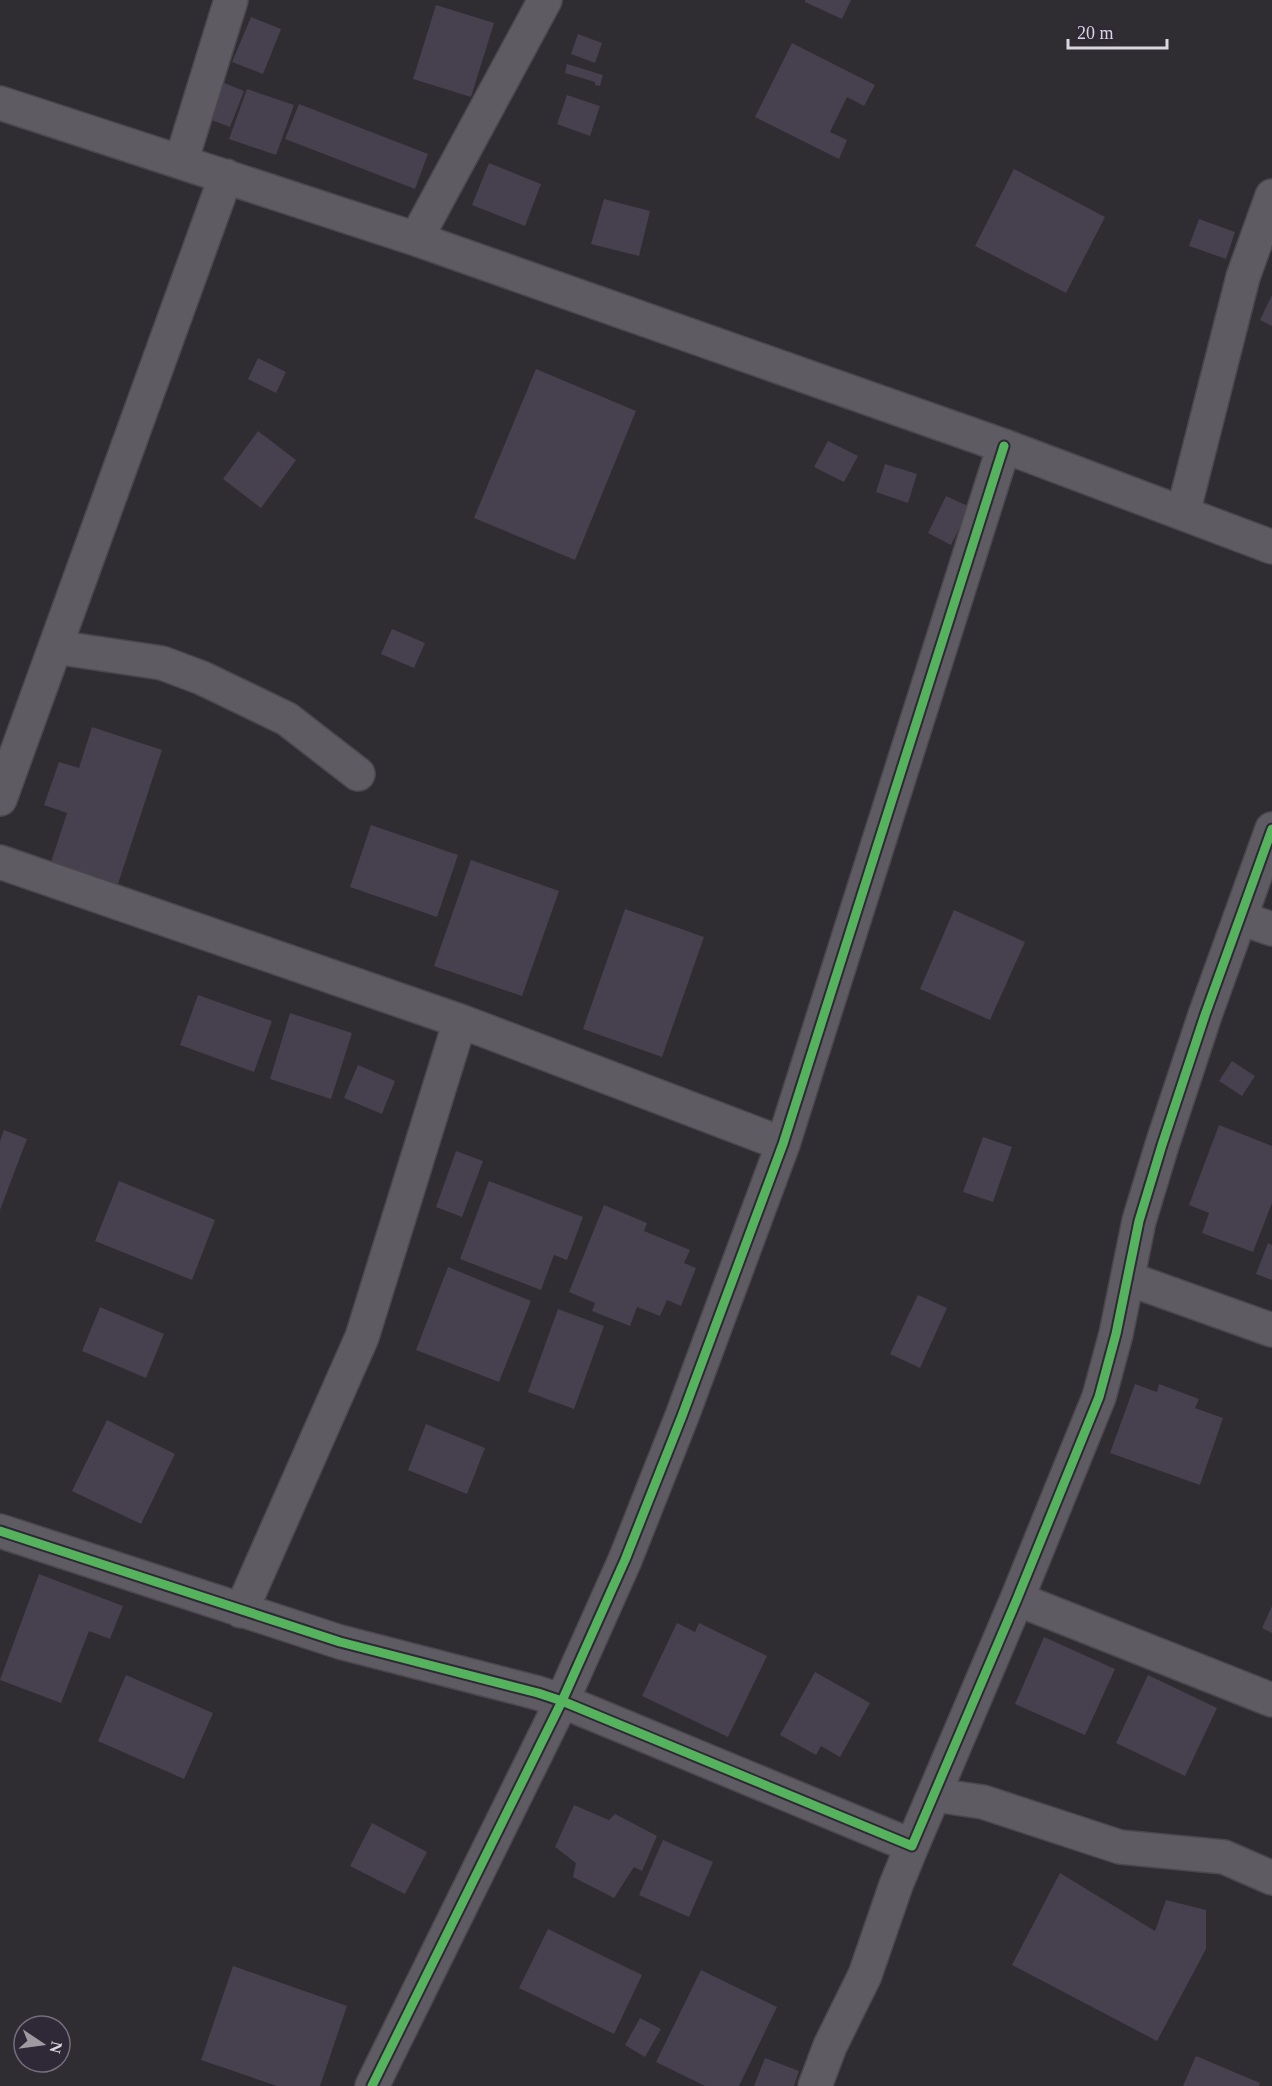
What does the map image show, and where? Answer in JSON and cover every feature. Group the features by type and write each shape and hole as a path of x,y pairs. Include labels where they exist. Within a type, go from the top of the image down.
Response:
{"street":[{"path":"181,162 231,0"},
{"path":"416,239 534,16 545,0"},
{"path":"0,103 416,239 1004,446 1272,547"},
{"path":"0,799 226,176"},
{"path":"1184,513 1243,277 1272,196"},
{"path":"372,2086 562,1701 626,1560 682,1416 783,1144 1004,446"},
{"path":"55,646 162,663 202,678 287,719 358,774"},
{"path":"815,2086 830,2046 865,1975 896,1885 1017,1599 1099,1397 1129,1279 1139,1221 1162,1144 1204,1015 1272,829"},
{"path":"0,862 460,1021 783,1144"},
{"path":"1240,918 1272,929"},
{"path":"241,1611 362,1337 460,1021"},
{"path":"1129,1279 1272,1330"},
{"path":"0,1531 340,1642 562,1701 912,1846"},
{"path":"1017,1599 1272,1700"},
{"path":"934,1795 983,1802 1120,1847 1224,1857 1272,1878"}],"building":[{"path":"805,0 851,0 842,19"},
{"path":"436,5 494,23 471,97 413,79"},
{"path":"251,17 281,29 263,74 232,62"},
{"path":"578,34 602,43 595,63 571,54"},
{"path":"792,43 875,85 864,106 847,97 830,132 847,140 839,159 755,117"},
{"path":"567,64 603,75 600,86 595,85 595,82 565,73"},
{"path":"219,81 244,91 230,127 206,118"},
{"path":"247,89 294,105 276,155 229,139"},
{"path":"567,95 600,106 590,136 557,124"},
{"path":"299,104 428,154 415,189 285,139"},
{"path":"489,163 541,184 525,226 472,205"},
{"path":"1014,169 1105,217 1066,293 975,246"},
{"path":"604,199 650,211 639,256 591,244"},
{"path":"1199,219 1235,232 1226,259 1189,246"},
{"path":"1272,295 1272,326 1260,320"},
{"path":"258,358 286,372 276,393 248,379"},
{"path":"536,369 636,411 575,560 474,518"},
{"path":"258,431 296,460 261,508 223,479"},
{"path":"828,441 858,456 844,482 814,467"},
{"path":"885,464 917,474 908,503 876,492"},
{"path":"946,496 970,507 951,545 928,533"},
{"path":"392,629 425,643 414,668 381,654"},
{"path":"92,727 162,750 118,884 51,862 67,813 44,805 59,762 79,768"},
{"path":"371,825 458,855 437,917 350,887"},
{"path":"471,860 559,891 522,996 434,966"},
{"path":"625,909 704,937 662,1057 583,1029"},
{"path":"954,910 1025,942 990,1020 920,989"},
{"path":"198,995 272,1021 254,1072 180,1045"},
{"path":"290,1013 352,1033 331,1099 270,1079"},
{"path":"1232,1061 1255,1076 1242,1096 1219,1081"},
{"path":"358,1065 395,1081 382,1114 344,1098"},
{"path":"1219,1125 1272,1146 1272,1203 1253,1252 1202,1233 1209,1213 1189,1205"},
{"path":"4,1130 27,1139 0,1210 0,1141"},
{"path":"983,1137 1012,1147 993,1202 963,1192"},
{"path":"456,1151 483,1161 462,1217 436,1207"},
{"path":"119,1181 215,1220 192,1280 95,1241"},
{"path":"489,1181 583,1217 567,1260 554,1255 541,1290 460,1259"},
{"path":"604,1205 647,1223 644,1231 690,1250 684,1263 696,1268 681,1306 667,1300 660,1316 637,1307 630,1326 592,1311 595,1303 569,1292"},
{"path":"1268,1243 1272,1245 1272,1280 1256,1274"},
{"path":"448,1267 531,1301 499,1382 416,1350"},
{"path":"918,1295 947,1308 920,1368 890,1354"},
{"path":"100,1307 164,1334 146,1378 82,1351"},
{"path":"558,1309 604,1326 574,1409 528,1392"},
{"path":"1135,1384 1157,1392 1159,1384 1199,1399 1195,1408 1223,1418 1200,1485 1110,1453"},
{"path":"107,1420 175,1454 141,1524 72,1491"},
{"path":"426,1424 485,1448 467,1494 408,1470"},
{"path":"39,1574 123,1606 110,1639 89,1631 61,1703 0,1680"},
{"path":"1272,1606 1272,1633 1262,1628"},
{"path":"677,1623 695,1632 699,1623 767,1656 728,1737 642,1696"},
{"path":"1044,1637 1115,1669 1085,1735 1015,1704"},
{"path":"815,1672 870,1703 840,1757 821,1746 816,1755 780,1735"},
{"path":"126,1675 213,1713 184,1779 98,1741"},
{"path":"1148,1675 1217,1708 1185,1776 1116,1743"},
{"path":"574,1805 609,1820 615,1814 657,1836 642,1871 634,1867 614,1898 573,1877 576,1863 555,1847"},
{"path":"372,1823 427,1852 405,1894 350,1866"},
{"path":"663,1840 713,1862 689,1917 639,1895"},
{"path":"1060,1873 1155,1931 1166,1900 1206,1910 1206,1949 1157,2041 1012,1965"},
{"path":"548,1929 642,1975 614,2034 519,1988"},
{"path":"233,1966 347,2006 320,2086 277,2086 201,2060"},
{"path":"701,1970 777,2007 739,2086 705,2086 656,2062"},
{"path":"640,2018 661,2029 645,2057 625,2045"},
{"path":"1196,2056 1260,2083 1259,2086 1183,2086"},
{"path":"765,2058 799,2071 794,2086 754,2086"}],"cycle path":[{"path":"0,1531 340,1642 562,1701 625,1560 682,1416 783,1144 1004,446"},
{"path":"372,2086 562,1701 912,1846 1017,1599 1099,1397 1116,1334 1139,1221 1162,1145 1205,1015 1272,829"}]}
